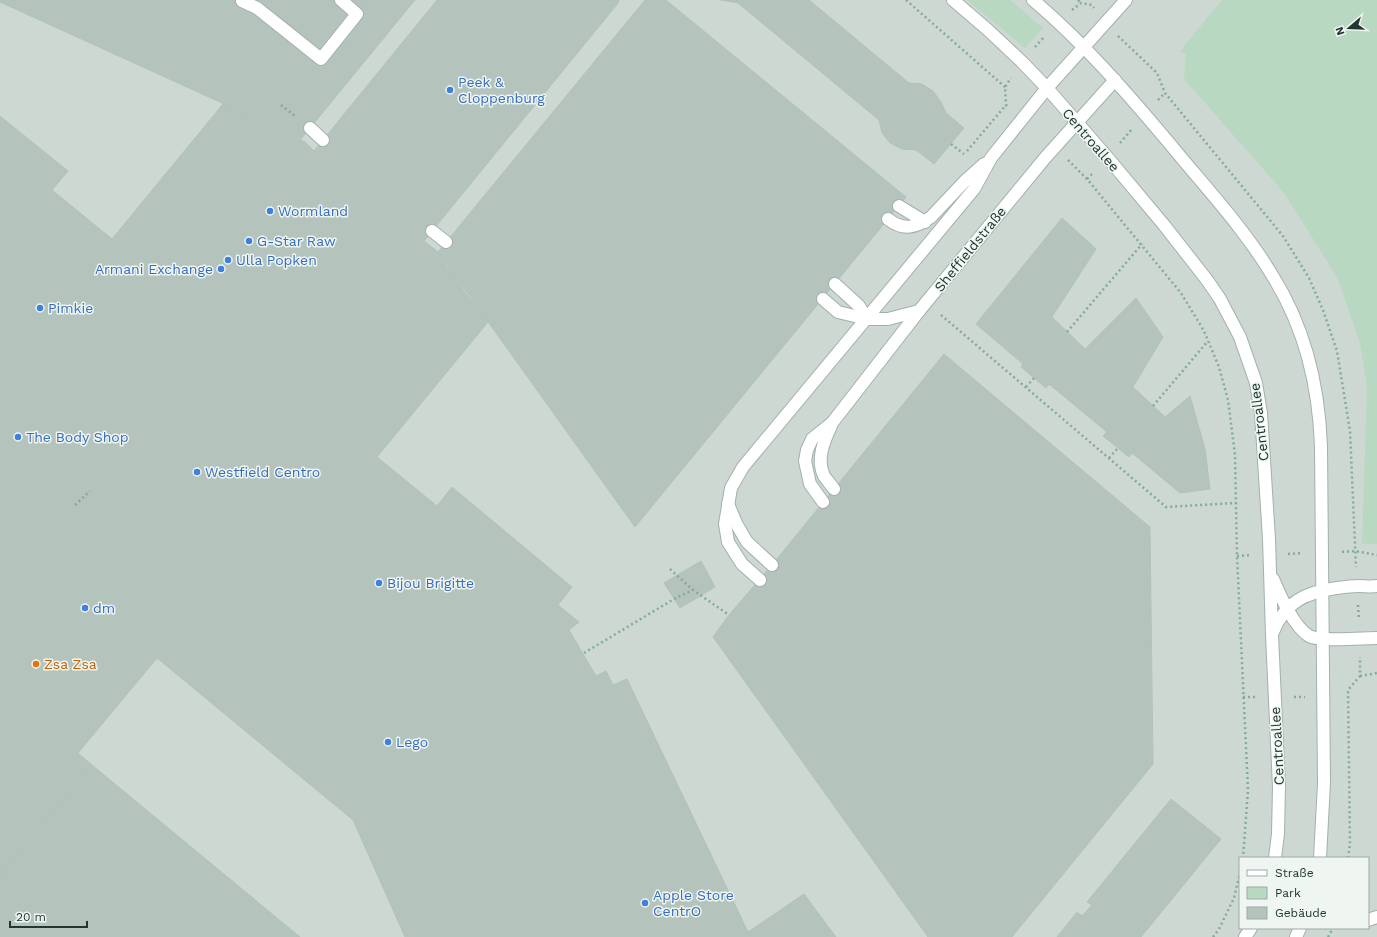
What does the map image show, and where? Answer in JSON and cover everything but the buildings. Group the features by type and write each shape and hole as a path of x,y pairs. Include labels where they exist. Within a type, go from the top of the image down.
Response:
{"street":[{"path":"242,1 257,8 321,59 357,14 341,0"},
{"name":"Centroallee","path":"953,0 988,30 1047,88 1164,225 1220,299 1240,337 1256,383 1261,413 1270,570 1279,787 1278,834 1275,857"},
{"path":"1033,0 1059,21 1115,80 1239,227 1272,275 1291,310 1304,344 1318,398 1321,447 1324,783 1320,857"},
{"path":"888,219 896,225 906,228 925,222 931,217 964,182 991,158 1047,88 1126,0"},
{"name":"Sheffieldstraße","path":"823,502 810,484 805,461 807,450 812,439 832,423 923,306 1054,147 1115,80"},
{"path":"310,128 323,140"},
{"path":"760,580 742,564 728,542 724,524 732,488 743,467 974,189 991,158"},
{"path":"899,206 925,222"},
{"path":"432,231 446,242"},
{"path":"835,284 859,306 867,319"},
{"path":"823,299 838,312 867,319 888,319 923,306"},
{"name":"Sheffieldstraße","path":"832,423 821,448 824,475 834,489"},
{"path":"728,504 737,525 747,542 772,565"},
{"path":"1270,570 1278,592 1288,610 1300,627 1310,636 1323,638 1377,638"},
{"path":"1272,635 1278,621 1297,600 1312,593 1323,590 1358,586 1377,586"}],"path":[{"path":"906,0 1005,87"},
{"path":"1078,0 1081,3 1092,5 1095,10"},
{"path":"1068,13 1081,3"},
{"path":"1034,48 1050,31"},
{"path":"1117,35 1158,72 1165,93"},
{"path":"1010,109 1006,105 1005,87 1014,73"},
{"path":"951,144 964,155 1006,105"},
{"path":"1116,147 1128,133"},
{"path":"1071,163 1087,179 1181,293 1204,331 1219,367 1228,400 1235,455 1236,556 1248,790 1243,857"},
{"path":"1067,332 1142,244"},
{"path":"923,306 1026,387 1166,507 1236,503"},
{"path":"1153,406 1208,341"},
{"path":"1026,387 1034,378"},
{"path":"1109,458 1118,448"},
{"path":"75,505 90,491"},
{"path":"1355,551 1356,567"},
{"path":"1343,552 1355,551 1377,555"},
{"path":"1236,556 1256,555"},
{"path":"670,569 693,590 729,615"},
{"path":"584,653 674,599 693,590"},
{"path":"1358,600 1359,618"},
{"path":"1360,661 1360,676"},
{"path":"1348,857 1350,844 1348,690 1360,676 1377,673"},
{"path":"1244,697 1262,697"},
{"path":"1287,697 1311,697"},
{"path":"1213,937 1219,929 1234,898 1239,877"}],"shaded area":[{"path":"0,0 1377,0 1377,937 0,937"}],"green space":[{"path":"967,0 1010,0 1043,28 1025,48"},
{"path":"1222,0 1377,0 1377,544 1362,544 1367,387 1360,343 1337,277 1284,193 1184,79 1186,55 1180,51"}],"place":[{"name":"Peek & Cloppenburg","path":"450,90"},
{"name":"Wormland","path":"270,211"},
{"name":"G-Star Raw","path":"249,241"},
{"name":"Ulla Popken","path":"228,260"},
{"name":"Armani Exchange","path":"221,269"},
{"name":"Pimkie","path":"40,308"},
{"name":"The Body Shop","path":"18,437"},
{"name":"Westfield Centro","path":"197,472"},
{"name":"Bijou Brigitte","path":"379,583"},
{"name":"dm","path":"85,608"},
{"name":"Zsa Zsa","path":"36,664"},
{"name":"Lego","path":"388,742"},
{"name":"Apple Store CentrO","path":"645,903"}]}
